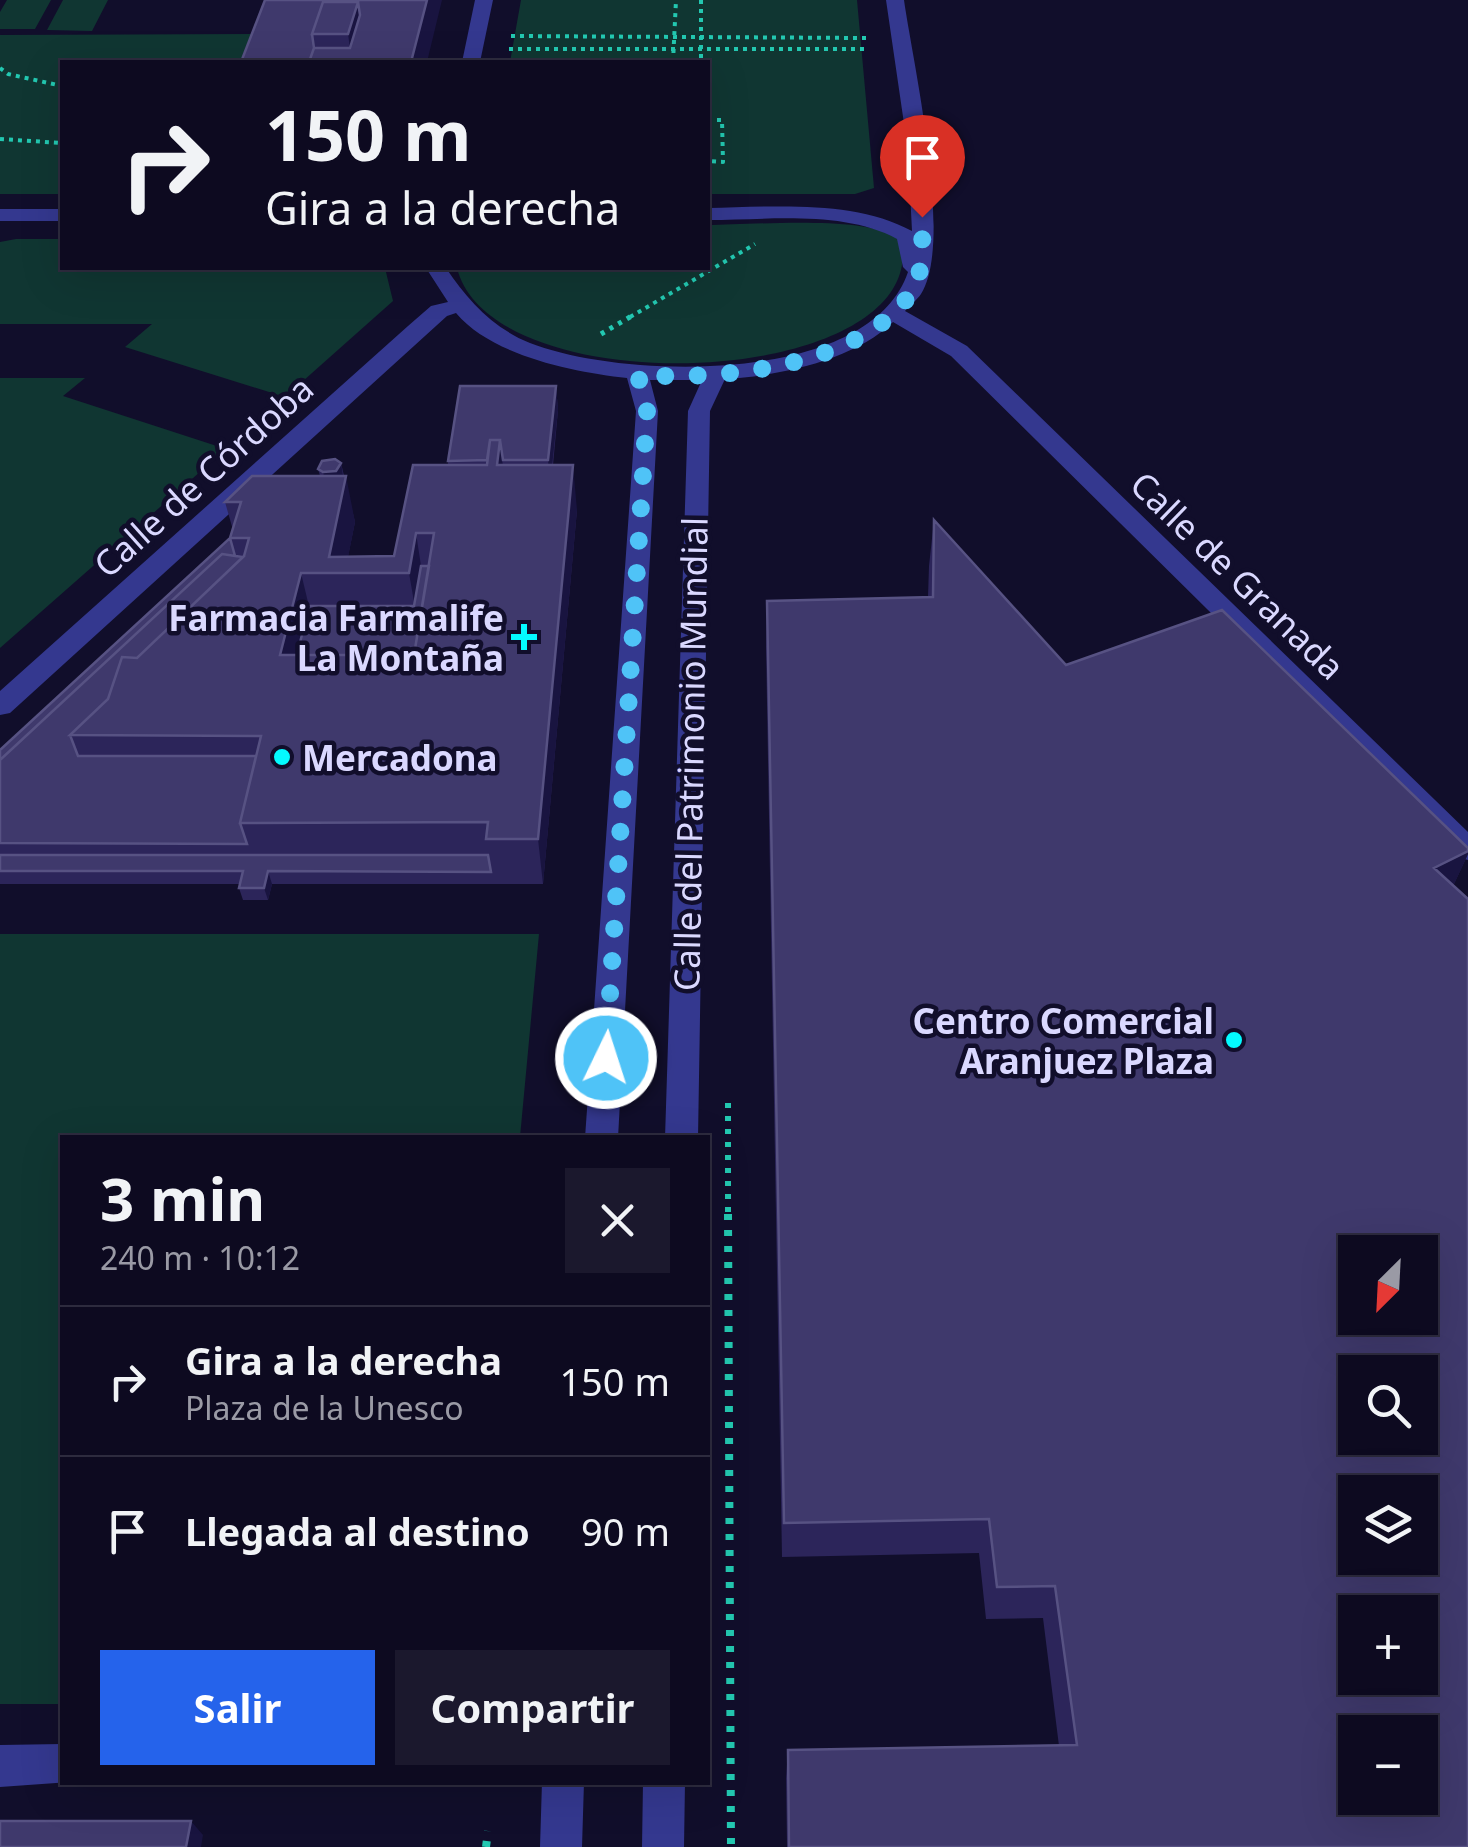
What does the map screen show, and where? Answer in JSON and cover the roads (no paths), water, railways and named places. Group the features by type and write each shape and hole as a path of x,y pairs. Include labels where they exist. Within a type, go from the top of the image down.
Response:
{"street":[{"path":"472,60 484,0"},
{"path":"437,270 441,284 459,306 486,328 546,357 638,375 717,375 815,356 862,336 913,291 922,262 922,217 895,0"},
{"path":"710,214 799,214 893,205 911,189 910,168 916,160"},
{"path":"799,214 867,220 893,227 907,236 913,250 911,265 917,272"},
{"path":"0,215 60,215"},
{"name":"Calle de Córdoba","path":"0,706 416,331 439,312 459,306"},
{"name":"Calle de Granada","path":"892,312 959,351 1468,849"},
{"name":"Calle del Patrimonio Mundial","path":"602,1135 647,411 638,375"},
{"name":"Calle del Patrimonio Mundial","path":"680,1135 699,411 705,392 717,375"},
{"path":"0,1766 60,1765"},
{"path":"560,1847 563,1785"},
{"path":"663,1847 664,1785"}],"place":[{"name":"Farmacia Farmalife La Montaña","path":"524,637"},
{"name":"Mercadona","path":"282,757"},
{"name":"Centro Comercial Aranjuez Plaza","path":"1234,1040"}]}
